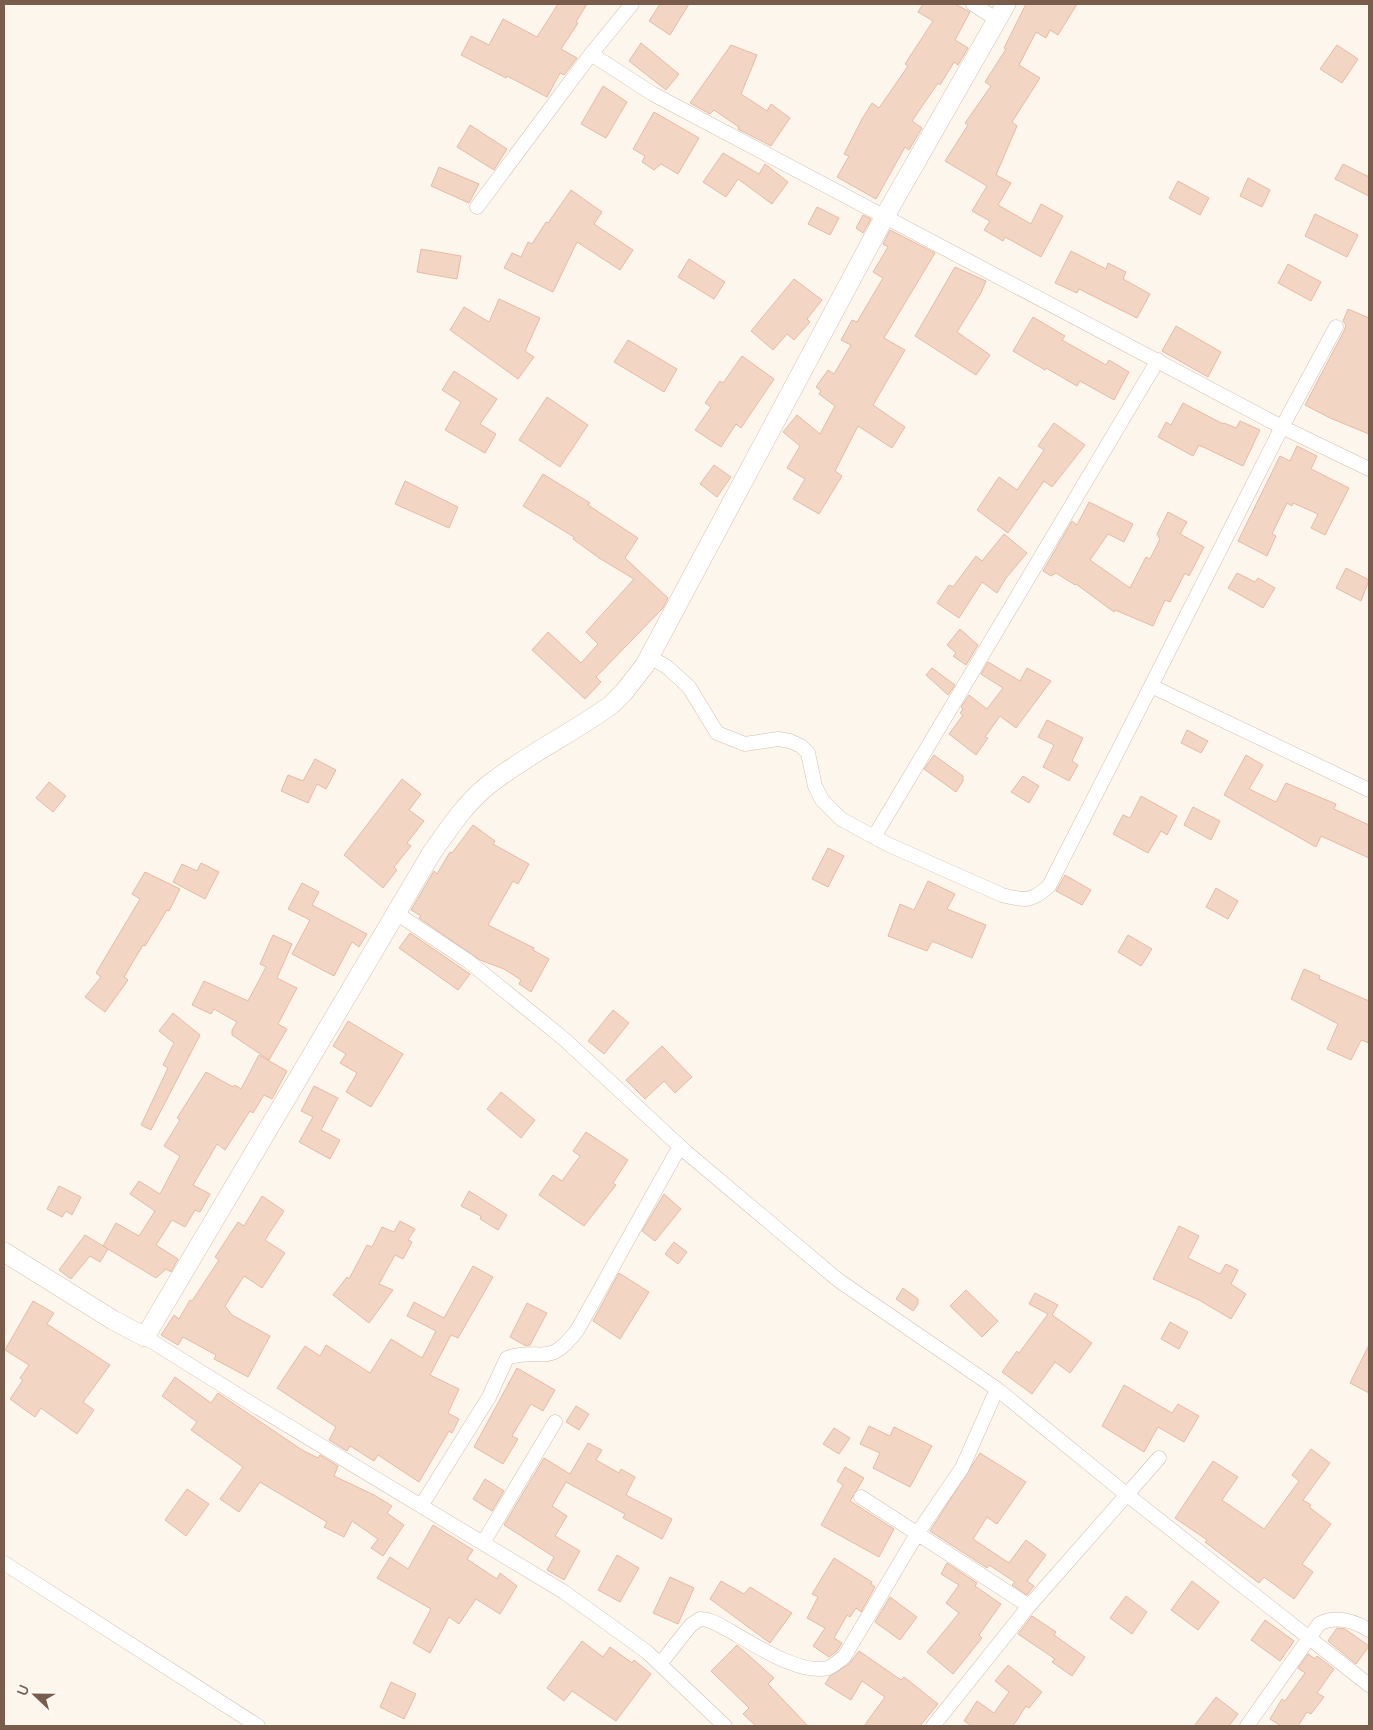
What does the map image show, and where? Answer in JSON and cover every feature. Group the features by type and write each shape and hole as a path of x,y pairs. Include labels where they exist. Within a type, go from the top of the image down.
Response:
{"street":[{"path":"477,207 591,54 632,4"},
{"path":"973,4 997,20"},
{"path":"145,1337 431,854 469,803 486,787 520,762 611,704 635,679 650,657 885,216 1006,4"},
{"path":"591,54 653,94 1282,427 1369,469"},
{"path":"650,657 667,667 689,687 717,734 745,744 778,739 790,741 801,746 808,753 815,786 822,800 840,819 874,837 1002,896 1022,900 1036,898 1050,886 1282,427 1336,327"},
{"path":"874,837 1158,360"},
{"path":"1151,686 1369,790"},
{"path":"396,913 468,961 564,1040 680,1146 838,1280 997,1388 1126,1494 1308,1639 1369,1685"},
{"path":"421,1506 489,1397 507,1358 513,1356 550,1355 567,1344 578,1329 680,1146"},
{"path":"4,1252 482,1543 609,1623 660,1664 725,1726"},
{"path":"660,1664 690,1625 700,1619 711,1621 763,1650 807,1668 822,1669 831,1667 844,1657 918,1534 962,1468 997,1388"},
{"path":"482,1543 555,1422"},
{"path":"933,1726 1029,1606 1159,1458"},
{"path":"861,1497 1029,1606"},
{"path":"4,1563 258,1726"},
{"path":"1247,1726 1320,1624 1327,1620 1349,1621 1369,1630"}],"building":[{"path":"558,4 587,4 576,22 578,23 561,49 577,58 564,75 560,73 547,97 461,55 471,36 489,45 503,19 537,37"},
{"path":"660,4 689,4 670,35 649,21"},
{"path":"923,4 955,4 970,12 955,40 968,48 958,65 954,62 940,85 938,83 912,121 922,128 909,150 905,147 876,199 837,177 849,156 844,154 862,119 872,103 879,108 908,66 905,64 933,21 918,12"},
{"path":"1026,4 1077,4 1058,35 1050,30 1046,38 1036,32 1019,65 1040,78 1012,122 1017,126 996,175 1011,183 998,205 1031,224 1041,204 1063,216 1041,257 1005,237 1003,241 984,230 990,221 972,211 987,186 945,161 968,125 965,123 991,86 985,82 1006,49 1004,48"},
{"path":"641,43 679,74 666,90 629,61"},
{"path":"731,45 757,55 741,94 767,111 771,104 790,118 771,146 738,129 739,127 714,110 710,114 690,103"},
{"path":"1337,45 1358,59 1342,83 1320,69"},
{"path":"603,86 627,102 606,138 581,124"},
{"path":"654,112 699,138 678,174 661,164 654,170 642,162 645,156 633,149"},
{"path":"470,125 507,149 494,170 457,147"},
{"path":"723,153 759,174 765,164 788,182 772,204 738,179 726,197 703,182"},
{"path":"1343,164 1369,177 1369,196 1335,179"},
{"path":"439,167 479,184 469,203 431,186"},
{"path":"1248,178 1270,190 1262,207 1240,196"},
{"path":"1178,181 1209,198 1200,215 1169,198"},
{"path":"571,190 602,212 594,224 633,250 620,270 577,242 553,292 504,268 512,253 521,257 528,242 532,244 546,222 548,223"},
{"path":"817,207 839,218 830,235 808,224"},
{"path":"1315,214 1358,235 1347,257 1305,236"},
{"path":"863,215 871,219 863,233 856,228"},
{"path":"890,230 935,253 884,338 905,350 873,405 905,427 892,448 858,426 835,471 842,476 819,514 793,499 805,479 787,468 800,446 783,432 797,415 820,434 835,406 819,394 821,391 816,387 828,370 834,374 851,345 841,340 852,320 857,322 883,278 873,272 888,247 883,244"},
{"path":"421,249 461,256 457,279 417,272"},
{"path":"1071,251 1106,269 1108,263 1126,272 1123,279 1150,294 1137,318 1079,289 1077,293 1055,283"},
{"path":"689,259 725,282 714,299 678,277"},
{"path":"1288,264 1321,282 1311,301 1278,283"},
{"path":"955,267 986,281 981,293 957,332 990,355 976,375 915,336"},
{"path":"794,279 822,300 807,319 810,322 794,340 787,334 773,350 751,331"},
{"path":"499,299 540,318 525,351 534,357 518,379 450,330 464,307 489,322"},
{"path":"1348,309 1369,318 1369,434 1330,418 1305,405 1344,331 1346,325 1343,321"},
{"path":"1033,317 1065,336 1062,340 1106,365 1109,360 1129,372 1114,400 1080,381 1077,386 1013,351"},
{"path":"1176,326 1221,352 1208,377 1162,351"},
{"path":"628,340 677,369 664,392 614,362"},
{"path":"742,356 774,379 741,428 736,424 721,447 695,430 711,407 705,403 720,381 723,383"},
{"path":"454,371 497,399 480,424 496,434 485,453 445,430 461,402 442,390"},
{"path":"547,397 588,425 560,467 519,440"},
{"path":"1183,403 1223,424 1236,428 1240,421 1260,430 1243,466 1199,445 1193,456 1158,437 1166,422 1171,425"},
{"path":"1054,423 1085,445 1052,487 1044,481 1008,533 977,510 999,477 1017,490 1044,450 1038,446"},
{"path":"1297,446 1317,456 1311,469 1349,488 1325,535 1311,528 1318,514 1293,503 1292,506 1287,503 1272,534 1276,536 1267,556 1238,541 1280,456 1290,461"},
{"path":"714,465 731,477 717,497 700,484"},
{"path":"543,474 590,503 588,505 638,538 625,558 668,598 663,608 596,677 601,682 585,699 532,650 548,632 581,663 598,644 586,632 634,579 599,558 573,539 574,537 523,506"},
{"path":"405,481 458,507 449,528 395,504"},
{"path":"1089,502 1133,524 1124,542 1108,534 1090,560 1130,588 1146,557 1150,559 1160,539 1157,534 1168,512 1187,522 1180,534 1204,547 1189,576 1185,573 1170,602 1165,600 1153,626 1115,610 1114,612 1076,584 1056,573 1051,576 1043,571 1072,521 1077,525"},
{"path":"1004,534 1027,553 1006,578 997,593 982,582 959,618 937,603 949,585 953,587 976,556 982,561"},
{"path":"1346,568 1369,580 1361,601 1336,588"},
{"path":"1237,573 1255,582 1258,578 1275,588 1263,608 1228,588"},
{"path":"960,629 978,645 966,665 953,656 956,653 947,645"},
{"path":"988,662 1020,681 1027,668 1051,681 1016,728 1000,716 985,737 988,738 976,755 949,734 963,715 960,713 963,709 961,707 969,695 987,709 1003,688 981,674"},
{"path":"932,668 955,685 948,695 926,675"},
{"path":"1047,720 1083,738 1072,761 1078,765 1069,781 1043,767 1054,745 1038,737"},
{"path":"1187,730 1208,741 1201,753 1181,743"},
{"path":"934,755 963,776 963,781 956,792 924,769"},
{"path":"1246,755 1263,765 1249,789 1276,802 1286,783 1336,804 1334,809 1369,825 1369,858 1321,836 1316,847 1224,795"},
{"path":"315,759 336,770 326,789 317,784 308,803 281,791 288,775 303,781"},
{"path":"1023,776 1039,786 1029,803 1011,792"},
{"path":"402,779 421,794 409,810 424,821 407,843 411,846 394,867 397,870 383,888 344,855"},
{"path":"49,782 66,796 53,812 36,798"},
{"path":"1141,796 1177,816 1167,835 1161,831 1148,853 1113,834 1123,815 1130,818"},
{"path":"1193,807 1220,821 1211,840 1184,825"},
{"path":"473,825 495,841 493,844 529,864 518,884 513,881 488,925 534,948 533,950 549,959 531,992 519,984 521,980 504,969 480,960 419,918 421,916 411,910 434,871 437,874 450,852 452,853"},
{"path":"828,848 844,856 828,887 812,879"},
{"path":"201,863 219,872 205,899 173,882 182,864 197,871"},
{"path":"145,872 180,889 169,911 167,910 145,946 143,945 124,977 128,980 105,1012 85,997 101,977 96,973 140,899 132,894"},
{"path":"1065,875 1091,890 1082,905 1056,891"},
{"path":"928,881 955,894 947,909 986,925 972,958 932,941 927,951 888,936 900,904 914,910"},
{"path":"302,883 319,892 312,905 367,934 359,947 352,942 334,976 292,954 310,920 288,909"},
{"path":"1216,888 1238,901 1228,919 1206,907"},
{"path":"410,933 470,974 458,990 399,948"},
{"path":"273,935 292,944 277,978 297,988 278,1024 287,1029 269,1060 232,1035 232,1030 237,1022 214,1009 211,1014 192,1005 204,981 248,1001 266,967 260,964"},
{"path":"1128,935 1152,949 1141,966 1118,952"},
{"path":"1304,969 1320,976 1319,979 1369,1001 1369,1043 1361,1040 1351,1060 1327,1049 1338,1024 1291,999"},
{"path":"613,1010 629,1023 604,1054 588,1041"},
{"path":"173,1013 200,1035 151,1130 141,1125 168,1068 163,1065 174,1043 159,1031"},
{"path":"348,1021 403,1054 371,1107 346,1092 357,1073 340,1063 346,1054 333,1046"},
{"path":"662,1046 692,1077 675,1093 664,1081 645,1099 626,1080"},
{"path":"259,1055 287,1071 272,1099 264,1095 253,1113 250,1111 225,1150 217,1144 193,1185 210,1194 200,1212 195,1210 185,1227 172,1220 156,1245 178,1259 171,1272 166,1269 156,1278 103,1246 116,1223 139,1236 155,1211 130,1194 139,1181 160,1194 180,1156 164,1146 180,1120 177,1118 206,1072 233,1087 235,1085 241,1089"},
{"path":"314,1086 338,1098 321,1130 340,1140 330,1159 299,1142 313,1117 301,1111"},
{"path":"501,1092 535,1120 521,1138 487,1109"},
{"path":"586,1132 628,1160 613,1183 616,1185 584,1226 539,1195 553,1175 562,1181 580,1156 573,1151"},
{"path":"59,1186 81,1197 72,1215 66,1211 62,1217 47,1209"},
{"path":"469,1191 507,1215 498,1230 480,1219 481,1216 461,1206"},
{"path":"664,1194 681,1209 655,1241 642,1231"},
{"path":"262,1196 284,1211 265,1240 285,1253 262,1288 244,1276 225,1306 232,1315 270,1336 248,1377 214,1359 216,1355 183,1337 178,1345 161,1335 174,1315 179,1319 190,1300 192,1301 219,1260 215,1257 238,1222 244,1226"},
{"path":"400,1221 415,1229 408,1240 412,1242 403,1259 395,1255 379,1284 393,1290 369,1323 333,1295 347,1277 349,1279 367,1245 372,1247 382,1227 394,1232"},
{"path":"1179,1226 1199,1236 1188,1258 1220,1274 1226,1264 1238,1270 1231,1284 1246,1294 1231,1319 1199,1300 1153,1279"},
{"path":"85,1235 108,1249 100,1262 90,1256 71,1279 59,1270"},
{"path":"674,1242 687,1252 678,1264 665,1254"},
{"path":"473,1266 493,1277 458,1338 451,1335 430,1375 459,1389 448,1413 459,1419 452,1433 449,1431 419,1482 378,1455 374,1461 350,1446 347,1451 329,1440 336,1427 277,1388 305,1346 320,1356 326,1345 370,1373 391,1339 422,1358 436,1331 407,1316 414,1302 444,1318"},
{"path":"619,1273 649,1292 620,1339 593,1321"},
{"path":"903,1288 918,1299 918,1304 913,1311 896,1299"},
{"path":"966,1290 998,1321 982,1337 950,1306"},
{"path":"1035,1293 1058,1305 1052,1315 1092,1343 1070,1373 1055,1362 1032,1394 1002,1372 1017,1351 1019,1353 1048,1314 1029,1304"},
{"path":"33,1301 54,1313 47,1324 110,1365 83,1402 94,1410 77,1434 41,1408 35,1417 10,1399 23,1380 20,1378 29,1365 5,1350"},
{"path":"527,1303 547,1313 530,1345 526,1346 510,1337"},
{"path":"1170,1322 1188,1332 1179,1349 1161,1339"},
{"path":"1369,1345 1369,1393 1350,1383"},
{"path":"517,1368 555,1390 543,1411 531,1404 512,1436 518,1439 503,1464 474,1447"},
{"path":"175,1377 211,1403 218,1393 302,1450 318,1458 320,1455 338,1466 334,1476 374,1495 392,1506 387,1513 404,1525 383,1556 371,1548 378,1539 352,1521 344,1537 324,1527 327,1522 260,1482 239,1512 220,1499 243,1467 191,1430 197,1422 162,1396"},
{"path":"1124,1385 1172,1413 1178,1404 1199,1416 1184,1442 1158,1427 1144,1452 1102,1426"},
{"path":"576,1406 589,1414 579,1430 566,1422"},
{"path":"869,1426 890,1436 894,1427 932,1446 910,1487 873,1468 880,1453 860,1444"},
{"path":"834,1428 850,1438 839,1454 823,1444"},
{"path":"588,1443 602,1450 596,1460 619,1473 621,1469 635,1477 626,1495 672,1519 662,1539 623,1518 625,1514 566,1482 552,1506 567,1516 555,1536 580,1551 564,1580 547,1570 554,1557 504,1525 544,1458 570,1474"},
{"path":"1311,1449 1330,1463 1303,1500 1331,1524 1302,1564 1313,1572 1294,1599 1264,1577 1259,1583 1205,1542 1207,1540 1175,1518 1213,1461 1238,1477 1222,1500 1264,1529 1299,1481 1292,1475"},
{"path":"980,1453 1026,1482 997,1524 987,1517 973,1539 1009,1563 1026,1540 1046,1555 1027,1581 1034,1586 1027,1595 1012,1585 1015,1582 989,1565 987,1568 930,1531"},
{"path":"845,1467 864,1478 850,1501 894,1529 879,1557 821,1525 843,1485 837,1481"},
{"path":"485,1479 504,1491 492,1511 473,1499"},
{"path":"187,1489 209,1504 186,1536 165,1520"},
{"path":"433,1525 473,1550 467,1559 497,1579 500,1573 517,1586 500,1614 476,1599 459,1624 449,1617 430,1653 413,1643 431,1609 377,1578 390,1557 408,1569"},
{"path":"617,1555 639,1568 620,1602 598,1590"},
{"path":"834,1558 872,1582 871,1584 875,1587 861,1612 856,1608 850,1617 847,1615 834,1638 842,1643 837,1651 829,1657 813,1646 825,1628 807,1618 818,1597 812,1594"},
{"path":"947,1563 977,1583 975,1586 1001,1604 979,1635 982,1638 953,1674 927,1652 959,1613 946,1603 959,1585 941,1574"},
{"path":"670,1577 694,1588 678,1624 653,1613"},
{"path":"721,1581 744,1594 750,1587 792,1613 770,1643 710,1599"},
{"path":"1192,1581 1219,1602 1198,1630 1171,1610"},
{"path":"1126,1596 1147,1612 1132,1634 1110,1618"},
{"path":"890,1597 917,1617 900,1640 875,1622"},
{"path":"1032,1616 1056,1632 1054,1635 1085,1657 1072,1676 1052,1662 1055,1659 1018,1634"},
{"path":"1265,1620 1294,1641 1280,1661 1251,1640"},
{"path":"1337,1628 1345,1629 1369,1646 1356,1664 1328,1641"},
{"path":"582,1641 603,1657 610,1647 632,1663 634,1660 651,1674 616,1721 572,1691 564,1701 547,1688"},
{"path":"737,1645 774,1678 768,1684 808,1726 756,1726 743,1714 749,1708 711,1671"},
{"path":"859,1651 901,1680 904,1677 938,1704 920,1726 864,1726 885,1697 862,1681 851,1700 825,1684 830,1676 849,1664"},
{"path":"1308,1654 1315,1659 1317,1656 1334,1669 1317,1693 1324,1697 1311,1714 1307,1712 1298,1726 1281,1726 1270,1719 1282,1699 1285,1701 1305,1673 1298,1668"},
{"path":"1008,1665 1042,1692 1029,1708 1026,1706 1013,1726 972,1726 964,1721 977,1701 994,1713 1009,1692 995,1681"},
{"path":"391,1682 416,1694 404,1719 380,1707"},
{"path":"1216,1697 1238,1714 1229,1726 1194,1726"}]}
